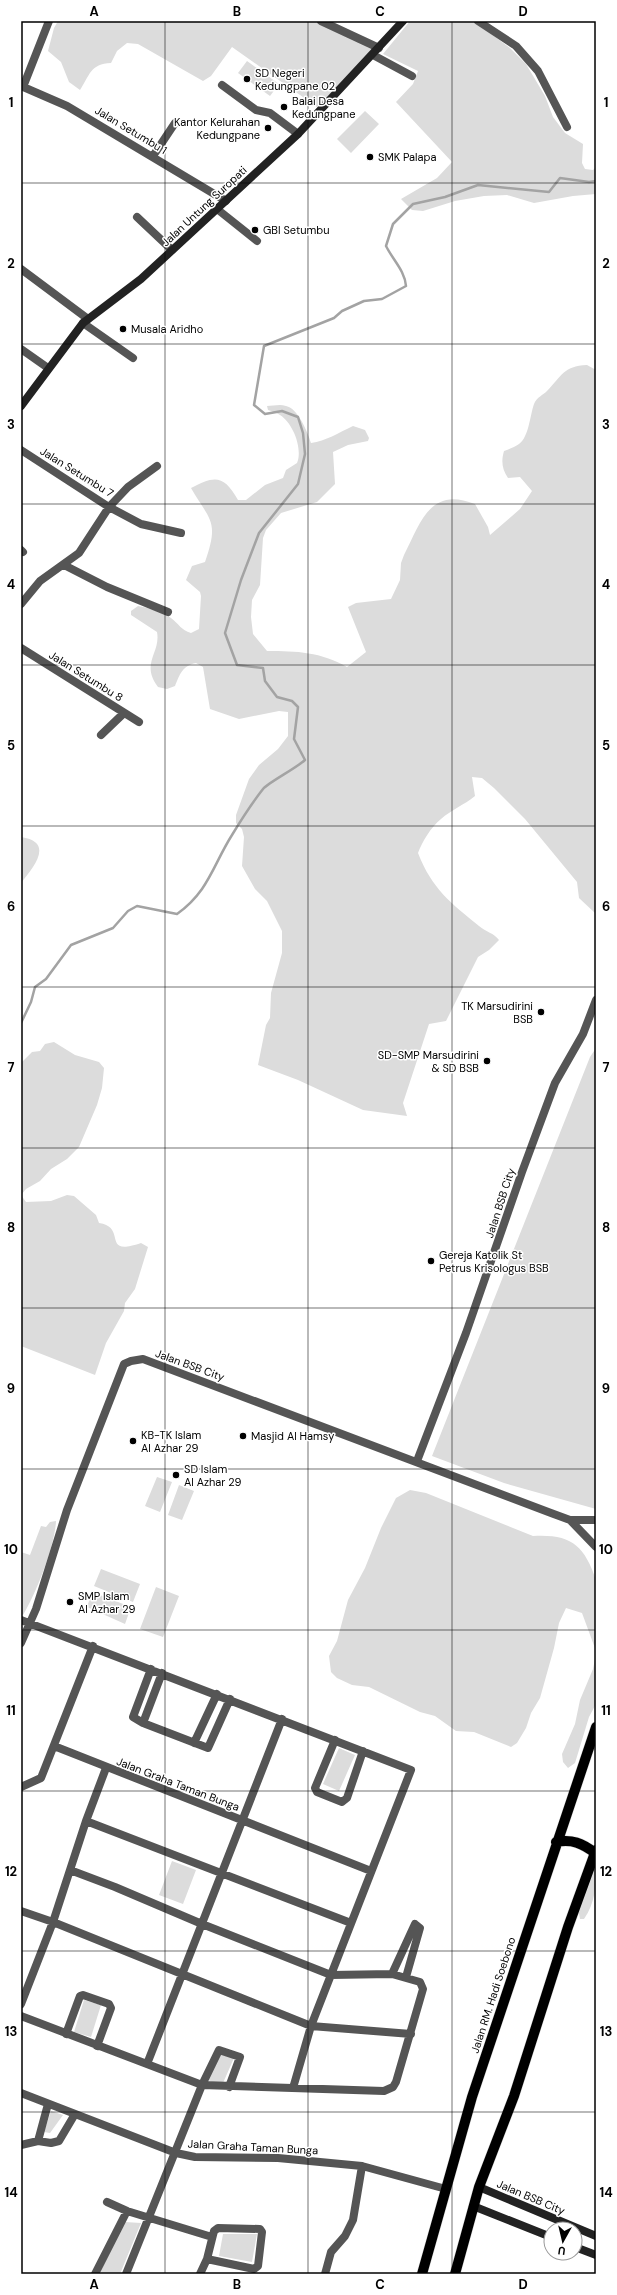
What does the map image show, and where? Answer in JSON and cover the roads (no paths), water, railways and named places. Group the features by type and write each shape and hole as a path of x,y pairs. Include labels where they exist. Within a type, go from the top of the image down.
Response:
{"main road":[{"name":"Jalan Untung Suropati","path":"21,406 48,368 86,321 141,279 298,134 347,80 373,55 404,21"},
{"name":"Jalan RM. Hadi Soebono","path":"422,2274 472,2096 556,1842 596,1727"},
{"path":"455,2274 479,2187 514,2096 596,1851 580,1843 567,1840 556,1842"},
{"name":"Jalan BSB City","path":"479,2187 596,2236"},
{"path":"474,2206 543,2234"},
{"path":"583,2250 596,2255"}],"street":[{"path":"22,86 49,21"},
{"path":"321,21 379,48"},
{"path":"478,21 516,46 538,71 567,127"},
{"path":"373,55 412,76"},
{"path":"222,85 258,112 270,113 298,134"},
{"name":"Jalan Setumbu 1","path":"22,86 67,106 226,201"},
{"path":"153,156 175,123"},
{"path":"218,209 257,241"},
{"path":"137,217 172,250"},
{"path":"21,269 133,358"},
{"path":"21,349 48,368"},
{"name":"Jalan Setumbu 7","path":"21,450 109,507 128,487 157,466"},
{"path":"21,604 40,581 79,553 109,507 141,524 181,533"},
{"path":"64,565 107,587 168,612"},
{"name":"Jalan Setumbu 8","path":"21,648 139,722"},
{"path":"101,735 124,713"},
{"name":"Jalan BSB City","path":"417,1461 466,1333 522,1172 556,1083 583,1034 596,1000"},
{"name":"Jalan BSB City","path":"29,1623 37,1607 67,1510 124,1364 131,1361 143,1359 417,1461 570,1520 596,1520"},
{"name":"Jalan BSB City","path":"570,1520 596,1547"},
{"path":"21,1620 93,1646 411,1770 311,2026 293,2088"},
{"path":"21,1643 29,1623"},
{"path":"21,1787 41,1778 93,1646"},
{"path":"150,1669 133,1717 134,1720 206,1748 210,1746 230,1699"},
{"path":"143,1723 162,1673"},
{"path":"194,1743 217,1694"},
{"name":"Jalan Graha Taman Bunga","path":"147,2064 282,1719"},
{"path":"335,1740 315,1788 318,1792 342,1802 347,1798 364,1751"},
{"name":"Jalan Graha Taman Bunga","path":"54,1746 106,1768 371,1871"},
{"name":"Jalan Graha Taman Bunga","path":"21,2004 53,1922 86,1820 106,1768"},
{"path":"86,1820 351,1923"},
{"path":"21,2016 97,2046 202,2084 389,2090 396,2082 411,2034 423,1987 420,1982 392,1974 331,1975 70,1870"},
{"path":"21,1911 53,1922 311,2026 411,2034"},
{"path":"392,1974 415,1924 420,1928 406,1977"},
{"path":"66,2034 80,1996 83,1995 109,2004 111,2008 97,2046"},
{"name":"Jalan Graha Taman Bunga","path":"126,2274 176,2153 202,2084 219,2050 240,2057 229,2086"},
{"name":"Jalan Graha Taman Bunga","path":"21,2093 176,2153 196,2157 278,2158 362,2166 446,2189"},
{"path":"38,2141 48,2104"},
{"path":"21,2145 38,2141 50,2143 58,2141 75,2114"},
{"path":"325,2274 331,2252 345,2236 353,2220 362,2166"},
{"path":"107,2202 127,2210 212,2237"},
{"path":"95,2274 127,2210"},
{"path":"200,2274 207,2259 214,2231 218,2228 260,2228 262,2232 259,2265 254,2269 207,2259"}],"waterway":[{"path":"21,1023 31,1002 35,987 46,979 71,945 113,928 128,911 137,906 177,914 188,905 203,887 235,829 263,789 305,760 294,739 298,707 292,701 277,697 265,681 263,668 237,665 225,633 241,580 259,533 298,484 305,454 303,433 298,417 282,411 265,414 254,405 264,346 334,318 342,311 364,301 382,299 406,286 401,270 386,246 393,224 413,204 445,197 478,185 549,192 560,178 589,182 596,181"}],"place":[{"name":"SD Negeri Kedungpane 02","path":"247,79"},
{"name":"Balai Desa Kedungpane","path":"284,107"},
{"name":"Kantor Kelurahan Kedungpane","path":"268,128"},
{"name":"SMK Palapa","path":"370,157"},
{"name":"GBI Setumbu","path":"255,230"},
{"name":"Musala Aridho","path":"123,329"},
{"name":"TK Marsudirini BSB","path":"541,1012"},
{"name":"SD-SMP Marsudirini & SD BSB","path":"487,1061"},
{"name":"Gereja Katolik St Petrus Krisologus BSB","path":"431,1261"},
{"name":"Masjid Al Hamsy","path":"243,1436"},
{"name":"KB-TK Islam Al Azhar 29","path":"133,1441"},
{"name":"SD Islam Al Azhar 29","path":"176,1475"},
{"name":"SMP Islam Al Azhar 29","path":"70,1602"}]}
